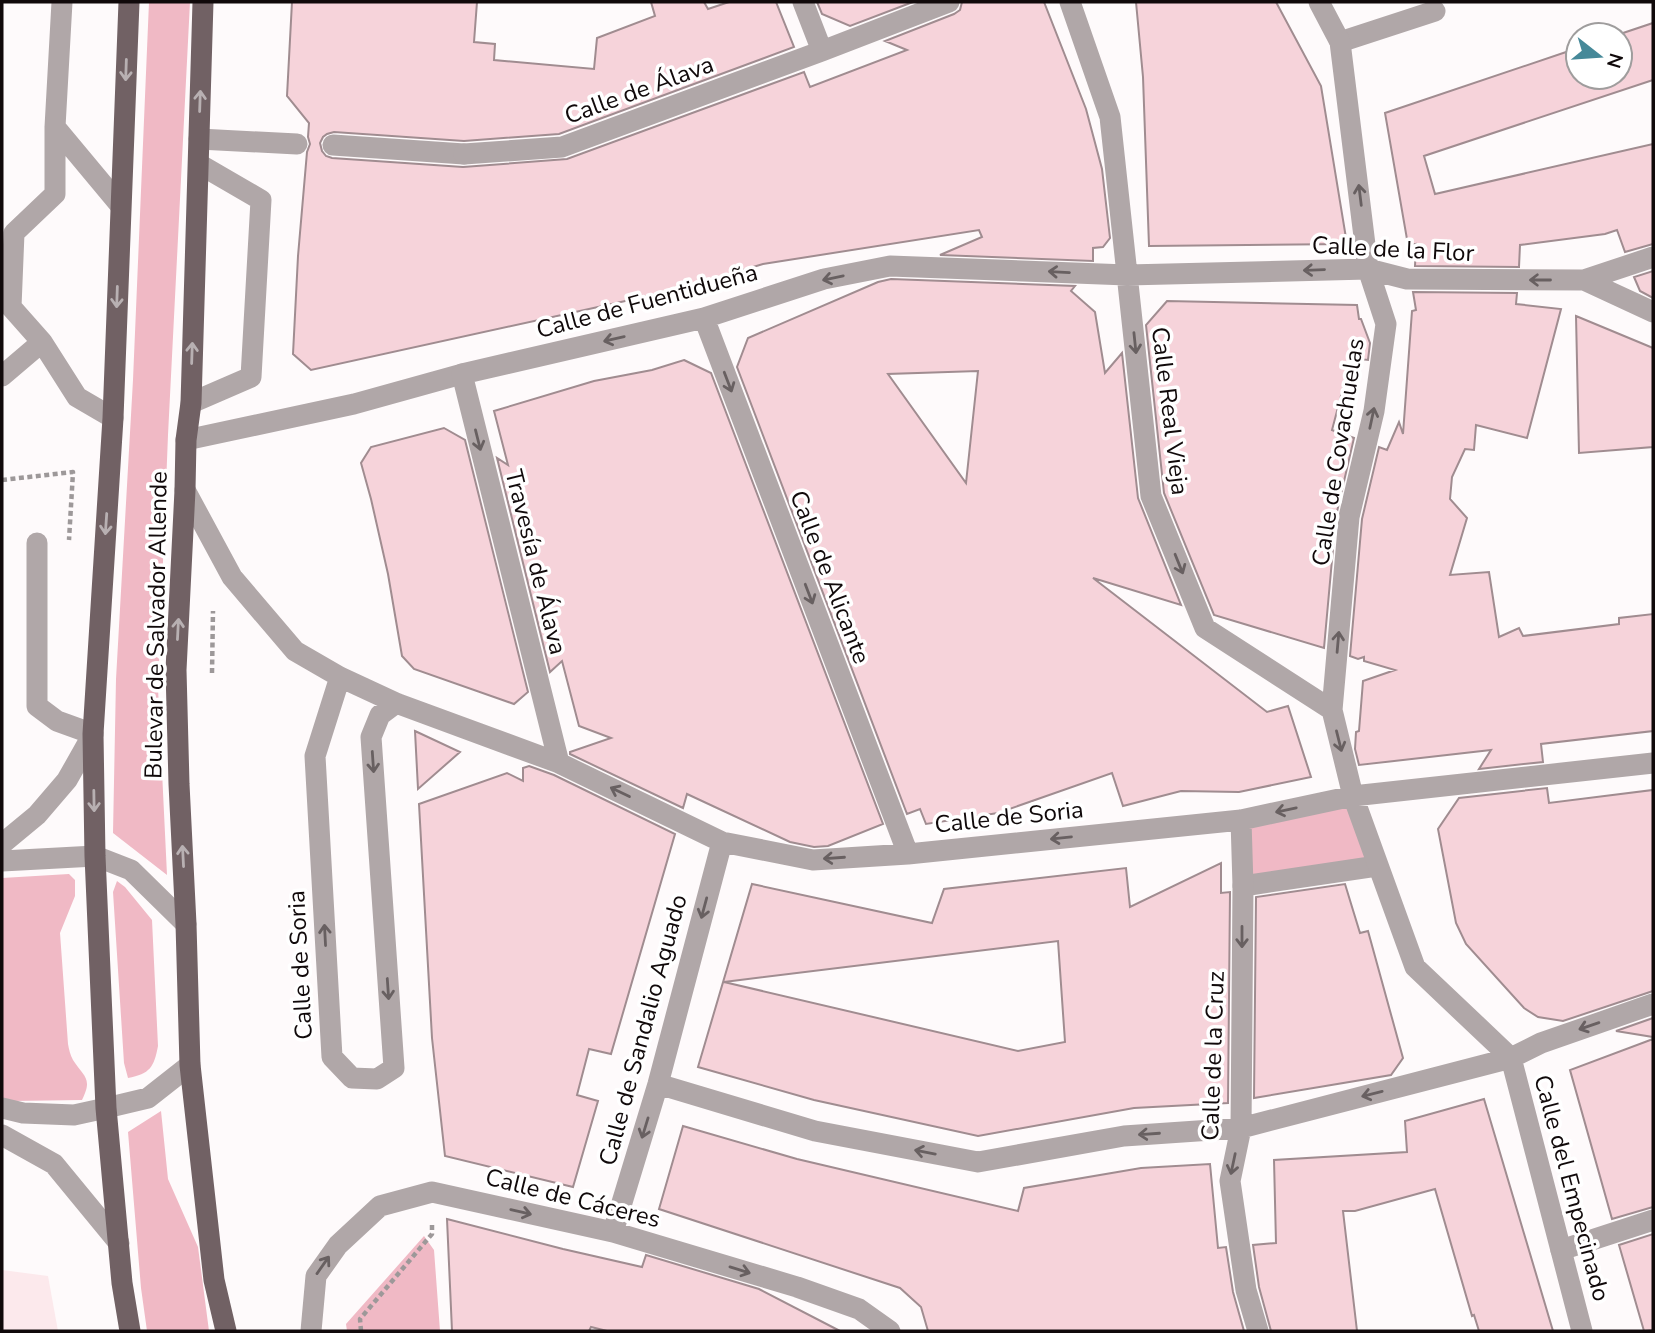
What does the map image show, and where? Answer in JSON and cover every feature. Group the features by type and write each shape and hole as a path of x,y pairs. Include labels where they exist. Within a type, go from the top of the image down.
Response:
{"main road":[{"name":"Bulevar de Salvador Allende","path":"129,2 113,418 93,734 95,856 106,1108 122,1283 130,1331"},
{"name":"Bulevar de Salvador Allende","path":"203,2 191,403 186,440 176,670 190,1065 214,1280 226,1331"}],"street":[{"path":"62,2 55,127 55,194 15,233 11,307 42,342 77,397 113,418"},
{"path":"803,2 822,51"},
{"name":"Calle de Álava","path":"333,145 464,154 562,147 949,2"},
{"name":"Calle Real Vieja","path":"1070,2 1110,117 1151,496 1205,628 1332,710"},
{"name":"Calle de Covachuelas","path":"1319,2 1340,42 1368,269 1386,324 1374,411 1349,517 1332,710"},
{"path":"1340,42 1435,11"},
{"path":"55,127 120,205"},
{"path":"200,139 297,144"},
{"path":"191,403 251,377 261,200 199,164"},
{"name":"Calle de la Flor","path":"1127,275 1368,269 1407,279 1584,280 1653,257"},
{"name":"Calle de Fuentidueña","path":"186,440 354,404 462,374 704,318 824,279 890,266 1127,275"},
{"path":"1584,280 1653,312"},
{"name":"Calle de Alicante","path":"704,318 908,854"},
{"path":"2,376 42,342"},
{"name":"Travesía de Álava","path":"462,374 559,763"},
{"name":"Calle de Soria","path":"185,490 232,577 295,651 340,677 396,704 559,763 722,842 813,860 908,854 1241,820 1353,796 1653,763"},
{"path":"2,844 37,815 67,780 93,734 57,721 37,706 37,544"},
{"name":"Calle de Soria","path":"340,677 315,757 332,1057 352,1079 377,1079 394,1068 371,737 380,715 396,704"},
{"path":"1332,710 1353,796 1415,967 1511,1058"},
{"name":"Calle de la Cruz","path":"1241,820 1241,1128 1230,1181 1246,1290 1258,1331"},
{"name":"Calle de Sandalio Aguado","path":"613,1233 657,1084 722,842"},
{"path":"2,861 95,856 131,870 186,924"},
{"path":"1243,886 1377,866"},
{"path":"657,1084 815,1131 978,1162 1124,1136 1241,1128 1511,1058 1541,1043 1653,1004"},
{"name":"Calle del Empecinado","path":"1511,1058 1582,1331"},
{"path":"2,1108 23,1113 74,1115 106,1108 148,1098 190,1065"},
{"path":"2,1135 54,1164 119,1243"},
{"name":"Calle de Cáceres","path":"311,1331 316,1276 338,1245 380,1206 432,1192 613,1233 821,1296 859,1309 890,1331"},
{"path":"1561,1250 1653,1220"}],"path":[{"path":"212,673 213,601 232,577"},
{"path":"362,1331 360,1319 432,1234 432,1192"}],"shaded area":[{"path":"149,2 190,2 158,688 167,875 113,833 116,679 133,380"},
{"path":"1348,804 1373,867 1248,886 1247,825"},
{"path":"69,874 75,880 75,896 60,933 68,1044 72,1058 86,1078 87,1087 82,1100 12,1101 2,1098 2,878"},
{"path":"117,881 152,920 158,1046 150,1068 128,1078 124,1063 113,892"},
{"path":"161,1111 168,1179 198,1247 209,1331 147,1331 128,1132"},
{"path":"424,1236 434,1250 440,1331 347,1331 346,1324"},
{"path":"2,1270 48,1276 58,1331 2,1331"}],"building":[{"path":"292,2 477,2 474,42 495,44 494,60 594,69 597,38 655,16 651,2 704,2 708,9 729,2 776,2 794,47 559,134 464,141 334,132 323,137 320,143 326,156 332,158 463,167 567,159 804,72 810,87 907,50 885,41 954,14 960,10 962,2 1044,2 1086,109 1102,169 1110,238 1103,247 1093,248 1093,261 940,255 982,237 979,230 763,264 680,289 311,370 293,354 298,256 307,152 310,144 309,123 287,96"},
{"path":"817,2 913,2 850,26 822,14"},
{"path":"1136,2 1276,2 1321,86 1347,244 1149,246 1143,77"},
{"path":"1653,23 1653,80 1634,86 1634,29"},
{"path":"1564,53 1564,91 1620,91 1424,156 1435,194 1653,144 1653,244 1625,252 1617,230 1605,234 1520,245 1519,267 1415,266 1416,244 1408,245 1385,113"},
{"path":"1653,271 1653,298 1640,291 1634,277"},
{"path":"891,279 1075,286 1071,291 1095,312 1105,373 1122,353 1138,498 1181,605 1093,578 1267,712 1288,706 1311,777 1239,792 1181,791 1123,806 1112,773 998,813 926,824 920,809 907,814 737,367 748,338 878,282","holes":["978,371 966,483 888,374"]},
{"path":"1413,292 1517,293 1516,304 1561,309 1527,438 1476,425 1474,450 1465,449 1452,477 1450,499 1467,518 1450,575 1489,572 1499,637 1519,628 1523,636 1619,624 1619,618 1653,614 1653,731 1541,744 1543,762 1479,769 1491,750 1359,765 1355,749 1363,681 1395,670 1364,661 1364,657 1358,659 1350,656 1362,519 1379,447 1387,450 1399,422 1403,434 1412,311 1416,310"},
{"path":"1167,301 1357,305 1359,319 1370,343 1368,360 1351,358 1332,430 1354,438 1336,516 1324,648 1214,615 1164,493 1146,325"},
{"path":"1576,316 1653,348 1653,447 1579,453"},
{"path":"684,360 711,373 883,824 828,846 814,847 790,842 687,794 683,808 570,754 611,738 579,726 562,661 550,672 497,458 508,465 494,411 594,381 652,370"},
{"path":"444,428 465,440 528,692 514,704 414,669 402,656 388,574 361,463 371,447"},
{"path":"415,731 460,752 418,789"},
{"path":"529,766 554,775 675,834 611,1054 589,1049 577,1095 598,1101 573,1187 445,1156 432,1038 419,804 507,773 523,781 523,768"},
{"path":"1547,788 1549,803 1653,790 1653,991 1563,1021 1538,1017 1524,1008 1466,944 1456,923 1438,829 1459,798"},
{"path":"1221,863 1221,893 1230,892 1228,1103 1134,1108 978,1136 814,1100 698,1067 752,884 932,923 944,889 1126,868 1130,907","holes":["1058,941 1065,1042 1018,1051 724,982"]},
{"path":"1345,884 1360,933 1368,931 1403,1058 1391,1075 1254,1098 1256,897"},
{"path":"1653,1018 1653,1037 1616,1031"},
{"path":"1653,1039 1653,1207 1612,1219 1570,1070"},
{"path":"1484,1099 1553,1331 1479,1331 1474,1315 1472,1316 1435,1189 1355,1211 1343,1211 1357,1331 1271,1331 1259,1287 1253,1245 1276,1243 1274,1160 1407,1152 1405,1121"},
{"path":"683,1126 797,1159 1018,1211 1024,1188 1141,1168 1210,1164 1218,1248 1226,1247 1233,1292 1244,1331 928,1331 921,1307 900,1288 659,1209"},
{"path":"447,1219 642,1267 646,1255 759,1289 840,1331 607,1331 591,1327 589,1331 452,1331"},
{"path":"1653,1234 1653,1330 1644,1331 1619,1245"}]}
